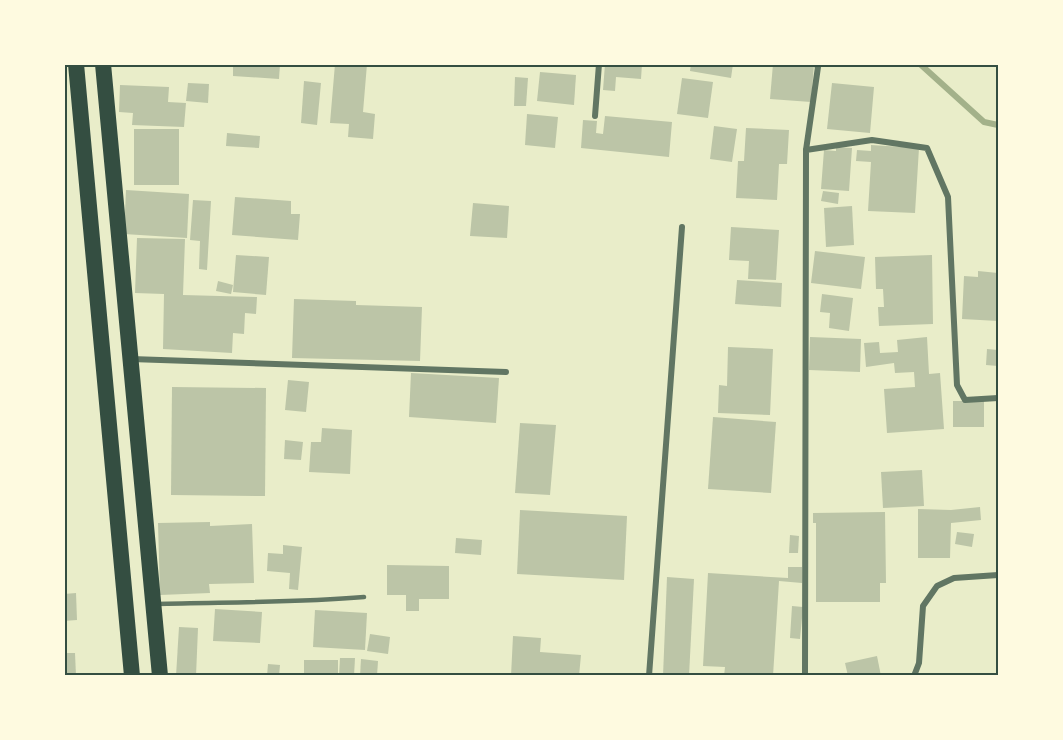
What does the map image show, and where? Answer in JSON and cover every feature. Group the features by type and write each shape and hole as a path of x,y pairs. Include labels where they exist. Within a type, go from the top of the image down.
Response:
{"highway":[{"path":"76,64 132,675"},
{"path":"103,64 160,675"}],"street":[{"path":"595,116 599,64"},
{"path":"805,675 806,150 818,67 816,64"},
{"path":"806,150 872,140 927,148 948,196 957,386 964,400 999,398"},
{"path":"649,675 682,227"},
{"path":"130,359 506,372"},
{"path":"914,675 919,663 923,606 937,586 954,578 999,575"}],"lane":[{"path":"153,604 231,601 303,602 364,597"}],"building":[{"path":"233,64 280,64 279,79 233,76"},
{"path":"335,64 367,64 363,112 375,114 373,139 348,137 349,124 330,123"},
{"path":"605,64 642,64 641,79 616,77 615,91 603,90"},
{"path":"691,64 733,64 731,78 690,71"},
{"path":"773,64 814,64 811,102 770,99"},
{"path":"540,72 576,75 574,105 537,101"},
{"path":"515,77 528,78 526,106 514,106"},
{"path":"682,78 713,82 708,118 677,114"},
{"path":"304,81 321,83 317,125 301,123"},
{"path":"188,83 209,84 208,103 186,101"},
{"path":"832,83 874,87 870,133 827,129"},
{"path":"120,85 169,87 168,102 186,103 184,127 132,125 133,113 119,112"},
{"path":"527,114 558,117 555,148 525,145"},
{"path":"605,116 672,122 669,157 581,148 583,120 597,121 596,133 603,134"},
{"path":"714,126 737,129 732,162 710,159"},
{"path":"746,128 789,130 787,164 779,164 777,200 736,198 738,161 744,161"},
{"path":"134,129 179,129 179,185 134,185"},
{"path":"227,133 260,136 259,148 226,146"},
{"path":"871,145 919,148 915,213 868,211 871,162 856,161 857,150 871,151"},
{"path":"836,147 852,148 849,191 821,189 824,150 836,151"},
{"path":"126,190 189,194 187,238 124,234"},
{"path":"823,191 839,193 838,204 821,201"},
{"path":"235,197 291,201 291,214 300,214 298,240 232,235"},
{"path":"193,200 211,201 207,270 199,269 200,241 190,240"},
{"path":"473,203 509,206 507,238 470,236"},
{"path":"852,206 854,245 826,247 824,208"},
{"path":"731,227 779,230 776,280 748,279 749,261 729,260"},
{"path":"137,238 185,239 183,295 257,297 256,314 245,313 244,334 233,333 232,353 163,349 164,294 135,293"},
{"path":"815,251 865,257 861,289 811,283"},
{"path":"236,255 269,257 266,295 233,292"},
{"path":"932,255 933,324 879,326 878,307 884,307 883,289 876,289 875,257"},
{"path":"978,271 998,273 998,321 962,319 964,276 978,277"},
{"path":"737,280 782,283 781,307 735,304"},
{"path":"218,281 233,285 231,294 216,291"},
{"path":"822,294 853,298 849,331 829,328 830,313 820,312"},
{"path":"294,299 356,301 356,305 422,307 420,361 292,358"},
{"path":"810,337 861,339 860,372 809,370"},
{"path":"927,337 929,374 940,373 944,429 887,433 884,389 915,387 914,372 895,373 894,363 866,367 864,343 879,342 880,353 898,352 897,340"},
{"path":"728,347 773,349 770,415 718,413 719,385 727,386"},
{"path":"987,349 998,350 998,366 986,365"},
{"path":"411,373 499,378 496,423 409,417"},
{"path":"288,380 309,382 306,412 285,410"},
{"path":"172,387 266,388 265,496 171,495"},
{"path":"953,401 984,401 984,427 953,427"},
{"path":"713,417 776,422 771,493 708,489"},
{"path":"520,423 556,425 550,495 515,493"},
{"path":"322,428 352,430 350,474 309,472 311,442 321,442"},
{"path":"285,440 303,442 301,460 284,459"},
{"path":"922,470 924,506 883,508 881,472"},
{"path":"980,507 981,520 951,523 950,558 918,558 918,509 951,510"},
{"path":"520,510 627,516 624,580 517,574"},
{"path":"885,512 886,583 880,583 880,602 816,602 816,523 813,523 813,513"},
{"path":"210,522 210,526 252,524 254,583 209,584 210,593 160,595 158,523"},
{"path":"957,532 974,534 972,547 955,544"},
{"path":"790,535 799,536 798,553 789,553"},
{"path":"456,538 482,540 481,555 455,553"},
{"path":"283,545 302,547 298,590 289,589 290,573 267,571 268,553 283,554"},
{"path":"387,565 449,566 449,599 419,599 419,611 406,611 406,595 387,595"},
{"path":"788,567 802,567 802,583 779,581 773,676 724,676 725,667 703,666 708,573 788,578"},
{"path":"667,577 694,579 689,676 663,676"},
{"path":"76,593 77,620 64,621 64,594"},
{"path":"792,606 803,607 800,639 790,638"},
{"path":"215,609 262,612 260,643 213,641"},
{"path":"315,610 367,613 365,650 313,647"},
{"path":"179,627 198,628 196,676 176,676"},
{"path":"370,634 390,637 388,654 367,651"},
{"path":"513,636 541,638 540,652 581,655 579,676 511,676"},
{"path":"64,653 75,653 76,676 64,676"},
{"path":"877,656 881,676 848,676 845,663"},
{"path":"340,658 355,658 354,676 339,676"},
{"path":"361,659 378,661 377,676 360,676"},
{"path":"304,660 338,660 338,676 304,676"},
{"path":"268,664 280,665 279,676 267,676"}],"waterway":[{"path":"920,64 984,122 998,125"}]}
